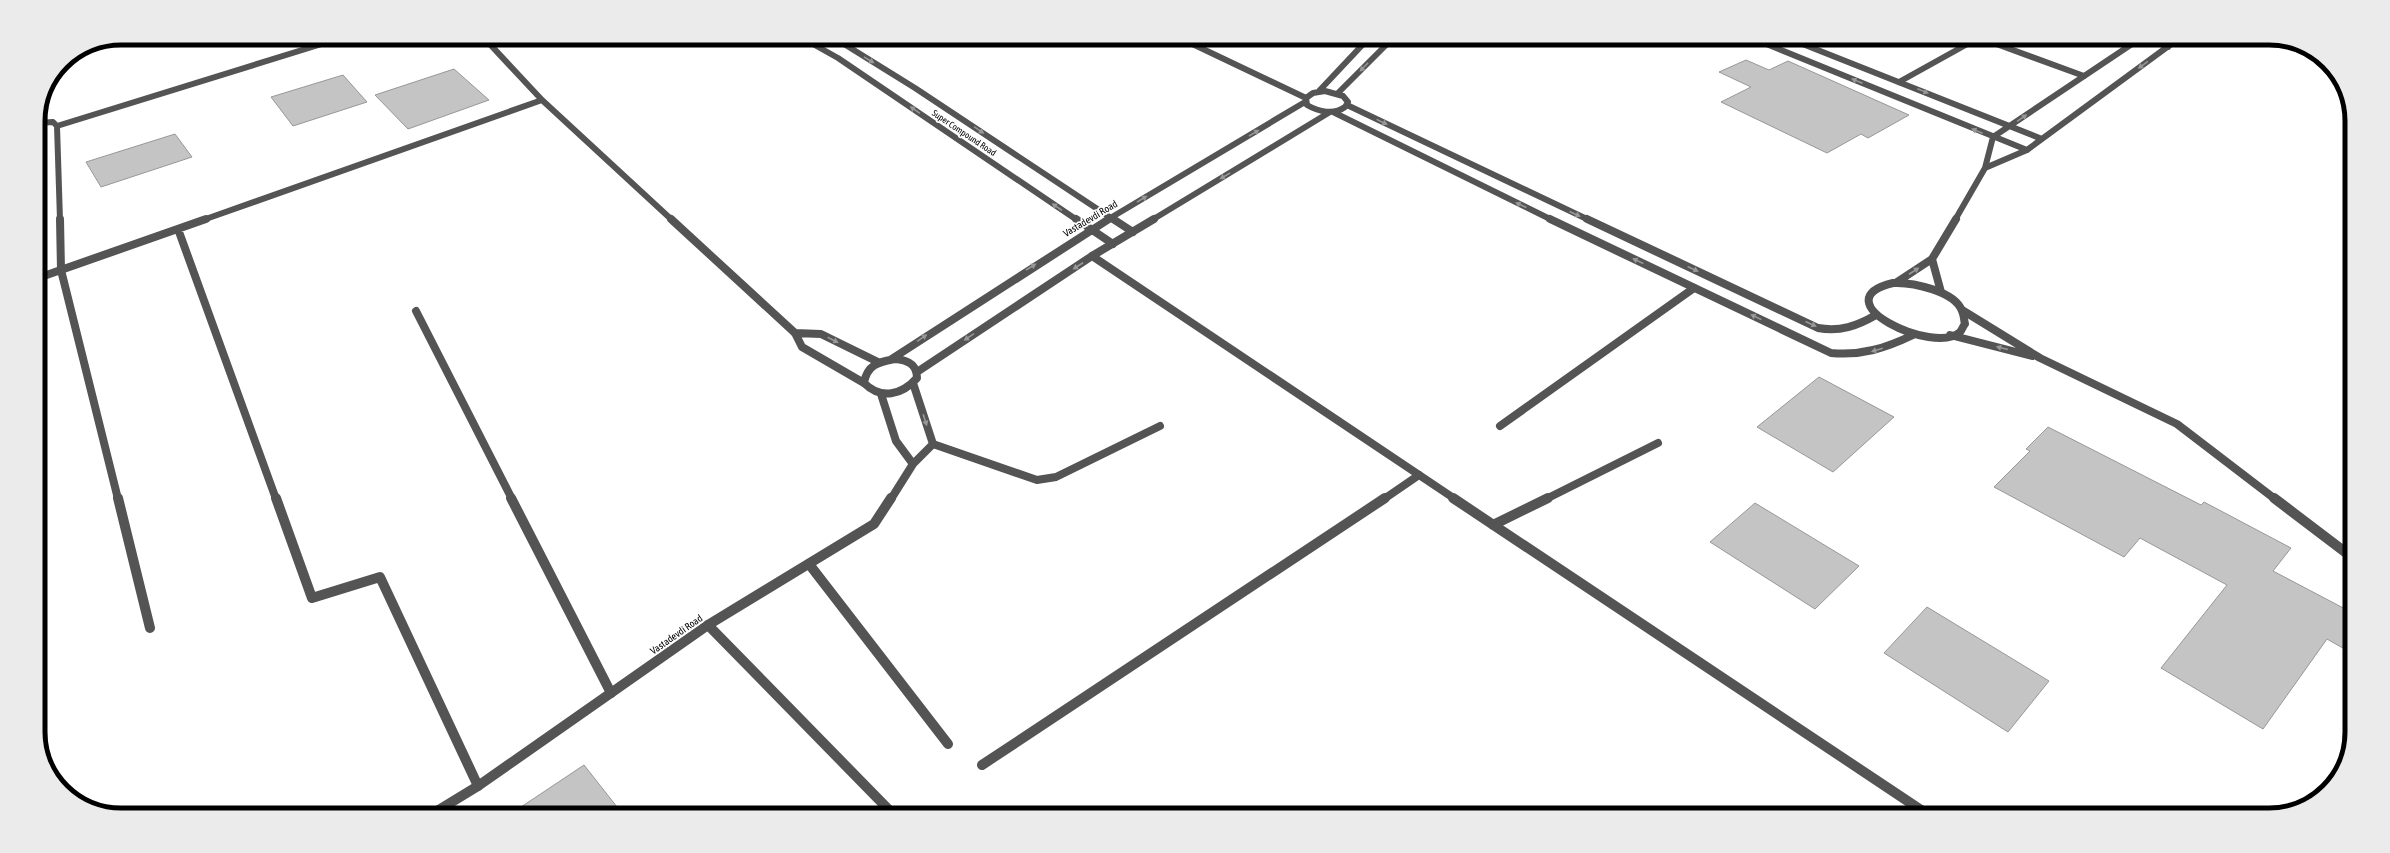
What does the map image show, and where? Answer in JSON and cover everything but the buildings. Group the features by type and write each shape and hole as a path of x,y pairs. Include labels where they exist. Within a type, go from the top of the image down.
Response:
{"street":[{"path":"56,126 318,45"},
{"path":"491,45 542,100 795,333 802,347 864,383 873,391 881,394 899,392 913,383 917,372 1092,256 1331,112 1347,106 1818,328 1832,331 1858,326 1876,315"},
{"name":"Super Compound Road","path":"815,45 838,58 1090,230 1113,244"},
{"name":"Super Compound Road","path":"846,45 915,88 1133,232"},
{"path":"1194,45 1305,100 1316,110 1331,112 1831,353 1845,355 1861,354 1887,347 1912,335"},
{"path":"1319,91 1361,45"},
{"path":"1338,93 1385,45"},
{"path":"1769,45 2026,150"},
{"path":"1805,45 2042,138"},
{"path":"1900,82 1966,45"},
{"path":"1999,45 2084,76"},
{"path":"1896,282 1911,283 1941,292 1954,300 1962,310 1966,319 1963,327 1956,334 1950,335 1929,338 1912,335 1897,329 1876,315 1869,303 1869,295 1874,288 1896,282 1932,259 1985,168 1993,137 2130,45"},
{"path":"2163,45 2168,47"},
{"path":"1985,168 2026,150 2170,45"},
{"path":"1319,91 1338,93 1346,99 1347,106"},
{"name":"Vastadevdi Road","path":"890,360 1090,230 1319,91"},
{"path":"45,275 542,100"},
{"path":"45,123 53,122 56,126 60,270 150,628"},
{"path":"178,229 312,598 380,577 478,786"},
{"path":"1092,256 1918,808"},
{"path":"1932,259 1941,292"},
{"path":"1500,426 1694,288"},
{"path":"1962,310 2040,358 2177,424 2345,552"},
{"path":"416,311 611,693"},
{"path":"795,333 821,334 878,362"},
{"path":"1950,335 2040,358"},
{"path":"864,383 866,372 878,362 890,360 910,362 917,372"},
{"path":"913,383 933,444 1037,480 1056,477 1160,426"},
{"path":"881,394 896,441 913,464"},
{"path":"1493,524 1658,443"},
{"name":"Vastadevdi Road","path":"442,808 478,786 708,625 874,524 913,464 933,444"},
{"path":"982,765 1418,475"},
{"path":"809,564 948,744"},
{"path":"708,625 887,808"}]}
